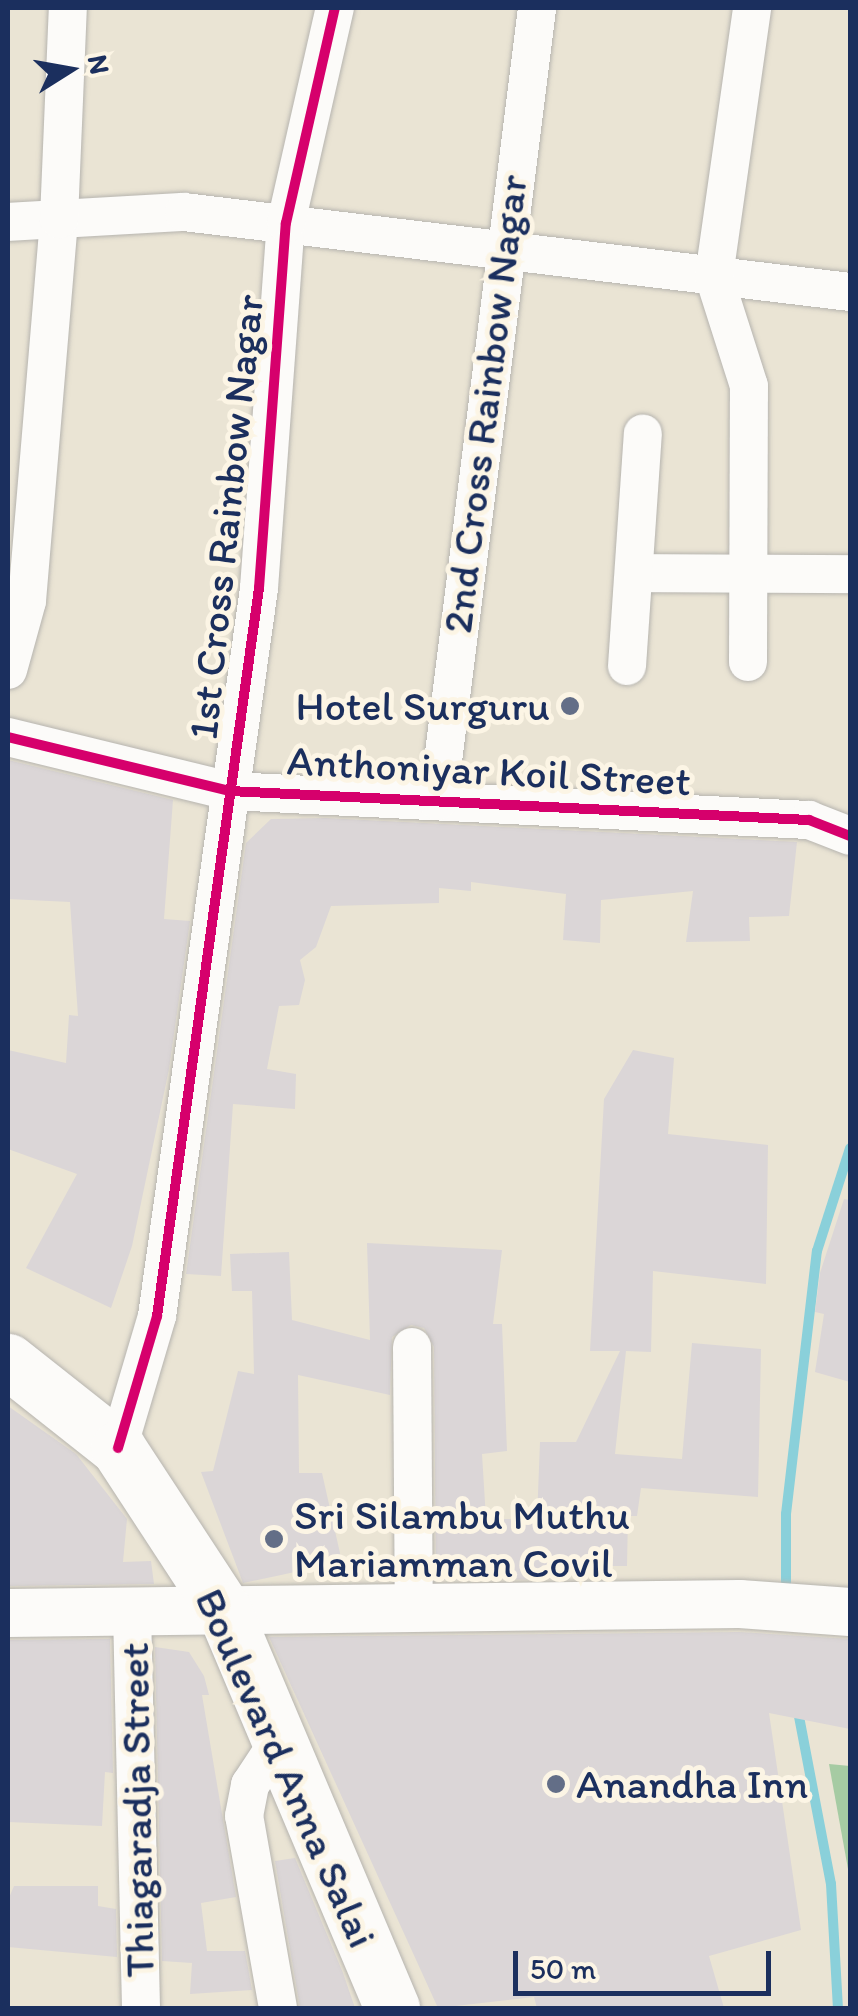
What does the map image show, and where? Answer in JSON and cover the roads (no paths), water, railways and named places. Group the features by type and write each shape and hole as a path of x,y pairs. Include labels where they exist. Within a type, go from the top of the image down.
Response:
{"main road":[{"name":"Boulevard Anna Salai","path":"8,1362 118,1448 224,1610 392,2008"}],"street":[{"path":"8,670 27,601 59,219 68,8"},
{"name":"1st Cross Rainbow Nagar","path":"118,1448 158,1316 259,588 286,223 335,8"},
{"name":"2nd Cross Rainbow Nagar","path":"438,802 502,248 537,8"},
{"path":"748,662 749,386 714,276 752,8"},
{"path":"8,222 184,212 850,292"},
{"path":"628,666 643,434"},
{"path":"634,573 850,574"},
{"name":"Anthoniyar Koil Street","path":"8,736 230,790 809,820 850,836"},
{"path":"412,1348 414,1606"},
{"path":"8,1613 740,1604 830,1609"},
{"name":"Thiagaradja Street","path":"132,1611 142,2008"},
{"path":"278,2008 244,1816 250,1785 280,1741"}],"waterway":[{"path":"786,1595 786,1514 817,1251 850,1148"},
{"path":"797,1706 831,1884 838,2008"}],"place":[{"name":"Hotel Surguru","path":"570,706"},
{"name":"Sri Silambu Muthu Mariamman Covil","path":"274,1539"},
{"name":"Anandha Inn","path":"556,1784"}]}
